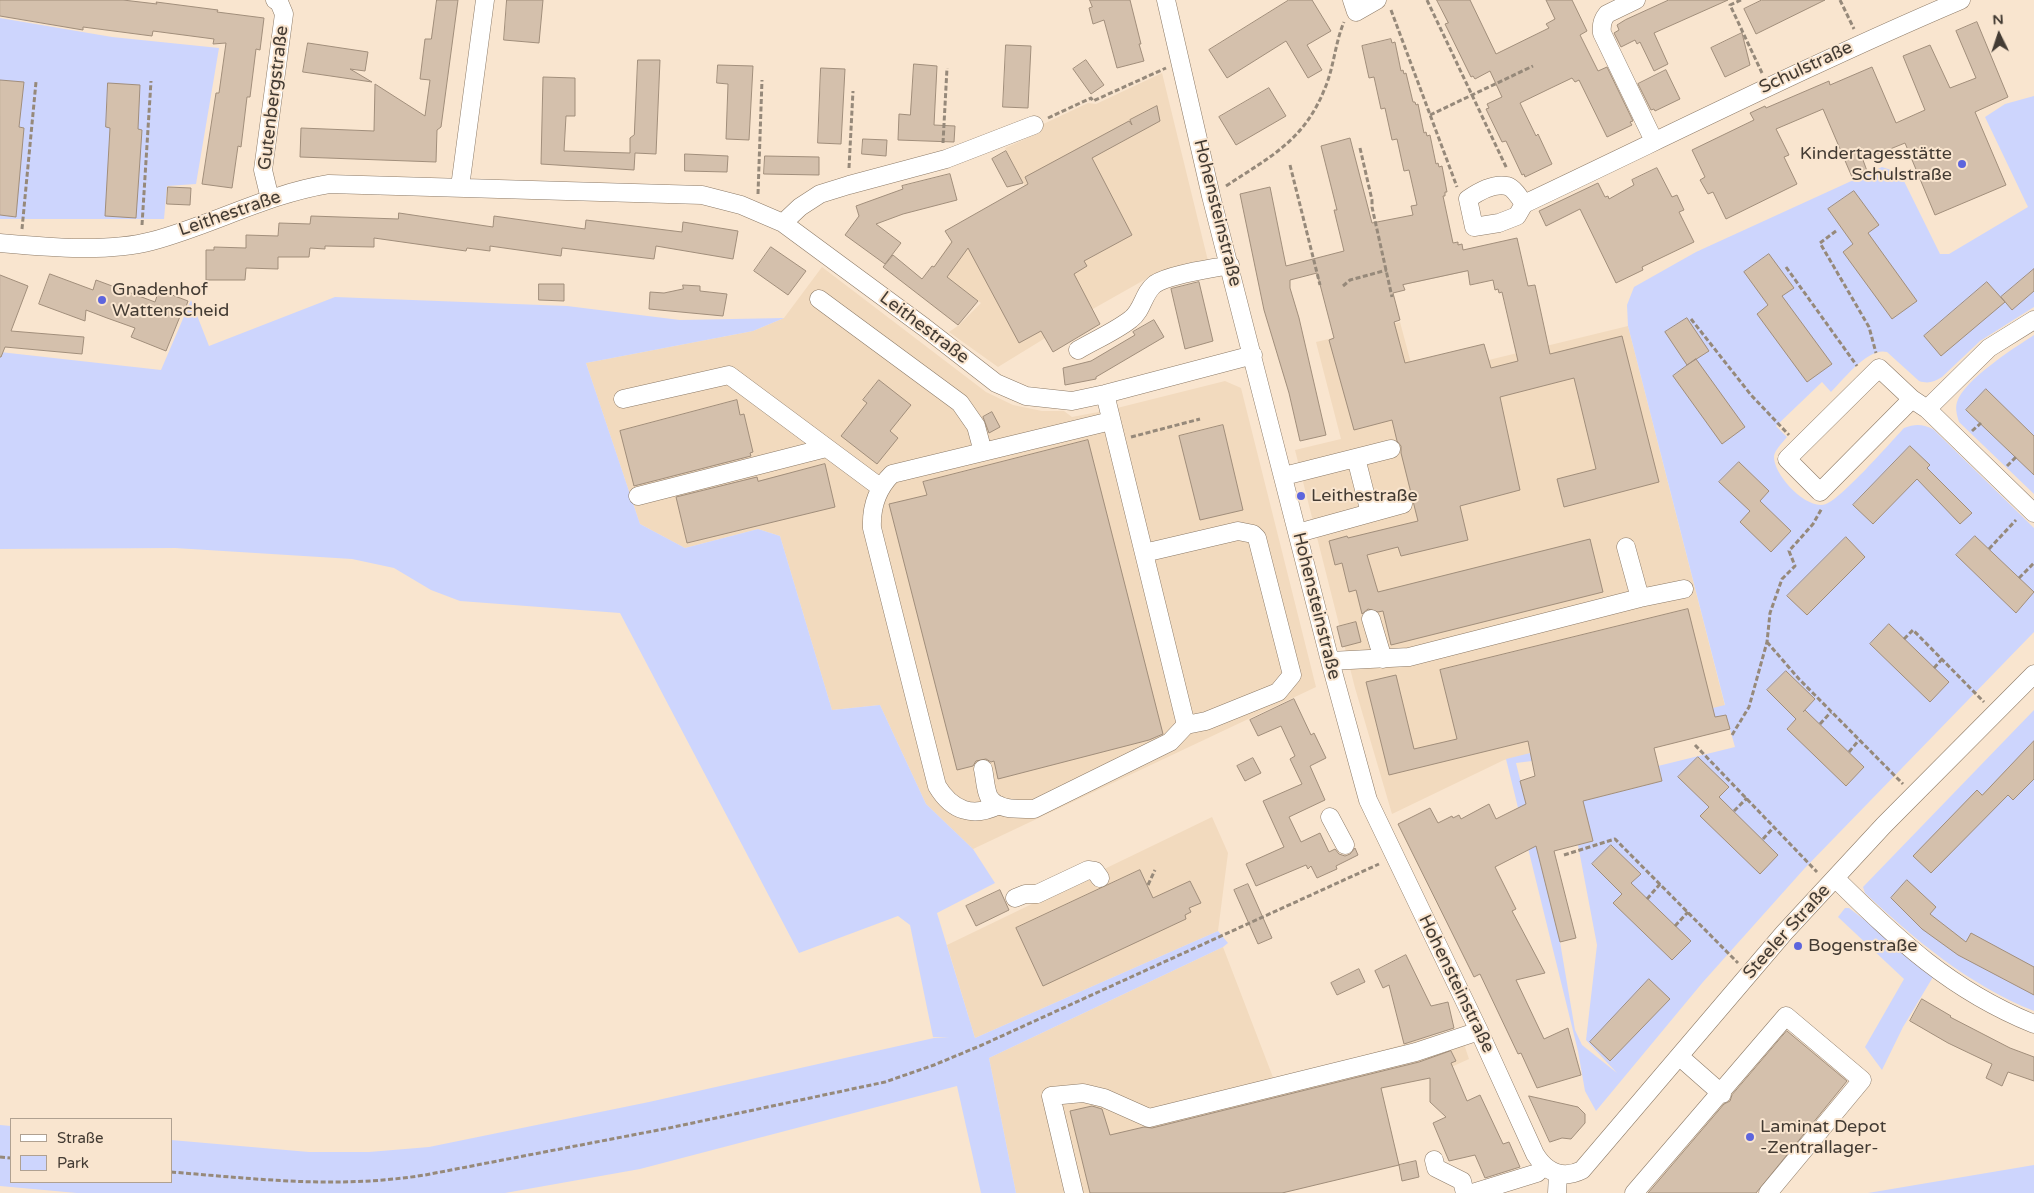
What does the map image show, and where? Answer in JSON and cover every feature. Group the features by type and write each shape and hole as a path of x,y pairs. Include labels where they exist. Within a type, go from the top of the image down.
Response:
{"street":[{"name":"Gutenbergstraße","path":"270,199 263,170 284,14 279,2 275,0"},
{"path":"460,187 485,0"},
{"name":"Hohensteinstraße","path":"1166,0 1211,196 1330,661 1368,800 1479,1031 1535,1154 1551,1170"},
{"path":"1636,0 1607,14 1603,19 1601,27 1602,33 1654,141"},
{"name":"Schulstraße","path":"1468,199 1474,227 1499,223 1517,216 1524,204 1860,43 1961,0"},
{"path":"1354,6 1384,4"},
{"path":"783,223 800,207 820,194 944,159 1034,125"},
{"name":"Leithestraße","path":"0,243 100,247 141,243 174,234 270,199 329,184 702,195 757,211 783,223 996,383 1026,396 1072,400 1105,394 1253,355"},
{"path":"1468,199 1479,191 1507,186 1514,191 1524,204"},
{"path":"1078,350 1132,318 1147,292 1156,284 1168,279 1230,265"},
{"path":"819,298 960,403 976,426 983,452"},
{"path":"1927,409 1989,348 2034,320"},
{"path":"1912,399 1820,492 1787,459 1873,374 1912,399 1927,409 2031,510"},
{"path":"623,399 729,375 881,488"},
{"path":"1105,394 1186,725"},
{"path":"1000,805 986,812 964,810 953,806 938,786 872,528 871,516 874,505 881,488 892,474 1111,421"},
{"path":"638,496 826,448"},
{"path":"1284,476 1391,449"},
{"path":"1356,458 1370,513"},
{"path":"1298,533 1403,504"},
{"path":"983,769 988,796 993,802 1014,809 1034,809 1170,742 1186,725 1206,721 1278,692 1292,675 1257,538 1253,534 1238,531 1144,553"},
{"path":"1626,547 1640,598"},
{"path":"1330,661 1409,657 1640,598 1684,590"},
{"path":"1370,619 1383,659"},
{"name":"Steeler Straße","path":"1472,1193 1536,1173 1551,1170 1575,1173 1582,1170 1749,974 1832,881 2034,674"},
{"path":"1330,817 1344,845"},
{"path":"1014,898 1025,894 1037,894 1088,870 1095,871 1100,878"},
{"path":"1832,881 1930,966 1985,1001 2034,1024"},
{"path":"1634,1193 1722,1094 1786,1016 1862,1080 1768,1193"},
{"path":"1074,1193 1051,1096 1083,1093 1104,1098 1149,1118 1416,1052 1479,1031"},
{"path":"1680,1057 1722,1094"},
{"path":"1434,1160 1436,1168 1462,1181 1465,1193"},
{"path":"1551,1170 1557,1193"}],"path":[{"path":"1427,0 1509,174 1507,186"},
{"path":"1741,0 1730,5 1768,86"},
{"path":"1840,0 1860,43"},
{"path":"1384,4 1430,115 1459,192 1468,199"},
{"path":"1211,196 1284,148 1306,125 1325,89 1345,20 1354,6"},
{"path":"1034,125 1090,98 1093,101 1181,61"},
{"path":"1430,115 1533,66"},
{"path":"944,159 947,68"},
{"path":"757,211 762,80"},
{"path":"141,243 151,81"},
{"path":"20,245 36,82"},
{"path":"849,185 852,91"},
{"path":"1360,148 1392,296"},
{"path":"1290,165 1320,285"},
{"path":"1836,231 1820,242 1869,327 1873,374"},
{"path":"1786,268 1873,374"},
{"path":"1343,286 1350,280 1387,270"},
{"path":"1691,320 1751,395 1799,447"},
{"path":"1116,440 1200,419"},
{"path":"2010,463 2016,457"},
{"path":"1732,735 1750,707 1767,642 1770,613 1782,579 1795,566 1789,551 1814,524 1824,506 1820,492"},
{"path":"1989,549 2031,510"},
{"path":"2019,578 2034,563"},
{"path":"1904,639 1912,630 1995,713"},
{"path":"1767,642 1798,681 1914,795"},
{"path":"1934,668 1942,659"},
{"path":"1820,724 1831,712"},
{"path":"1849,752 1859,740"},
{"path":"1695,745 1774,827 1832,881"},
{"path":"1734,811 1746,798"},
{"path":"1762,839 1774,827"},
{"path":"1564,855 1615,840 1749,974"},
{"path":"1624,858 1629,853"},
{"path":"172,1172 300,1182 344,1183 387,1181 649,1132 885,1082 934,1065 982,1045 1395,857"},
{"path":"1148,885 1155,870"},
{"path":"1647,899 1660,884"},
{"path":"1675,926 1688,912"}],"shaded area":[{"path":"1162,73 1208,261 1153,275 1091,310 998,367 949,332 959,325 981,303 933,268 952,240 1029,194 1005,148 1039,133 1037,127 1088,103 1096,104"},
{"path":"822,267 986,392 1013,405 1042,411 1064,411 1072,417 1109,410 1225,381 1241,388 1316,687 973,849 926,804 880,705 832,710 780,536 758,529 685,548 640,524 586,363 753,331 784,318"},
{"path":"1400,322 1415,378 1628,326 1725,706 1504,760 1392,814 1355,688 1295,450 1341,439 1316,342"},
{"path":"1212,817 1228,853 1218,931 975,1038 947,945"},
{"path":"1223,947 1274,1080 1459,1029 1469,1059 1427,1078 1381,1089 1399,1165 1282,1193 1016,1193 989,1058"}],"green space":[{"path":"0,18 112,37 219,48 196,184 167,186 164,219 0,219"},
{"path":"2034,96 2034,307 1980,341 1942,377 1934,381 1919,381 1887,352 1880,352 1864,359 1831,392 1822,382 1776,426 1787,437 1774,456 1779,472 1792,490 1810,502 1818,505 1826,504 1854,481 1904,428 1918,425 1933,429 2034,528 2034,632 1804,869 1703,982 1596,1111 1585,1091 1578,1051 1506,759 1725,705 1628,326 1627,305 1634,287 1696,252 1882,167 1900,173 1940,254 1949,254 2028,207 1985,117 2005,104","holes":["1726,715 1735,747 1658,766 1662,781 1583,801 1593,841 1578,845 1597,945 1586,1040 1617,1073 1582,1045 1575,1030 1560,942 1516,763 1532,761"]},
{"path":"335,297 567,306 680,320 784,318 753,331 586,363 640,524 685,548 758,529 780,536 832,710 880,705 926,804 973,849 995,883 937,913 975,1038 1218,931 1228,943 989,1058 1016,1193 981,1193 957,1086 640,1169 505,1193 77,1193 0,1186 0,1125 10,1126 10,1183 172,1183 172,1140 309,1152 369,1152 429,1147 649,1102 934,1038 949,1038 933,1037 910,925 898,916 799,953 620,613 460,601 431,590 394,568 352,559 175,548 0,549 0,352 161,370 191,300 209,346"},
{"path":"2034,335 2034,494 1959,422 1956,407 1961,393 1969,384 2003,356"},
{"path":"2034,710 2034,1011 1987,988 1944,960 1903,928 1865,893 1863,887"},
{"path":"1845,908 1849,908 1883,934 1933,977 1903,1027 1882,1070 1865,1047 1904,979 1838,917"},
{"path":"2034,1165 2034,1193 1868,1193"}],"building":[{"path":"0,0 123,0 157,4 156,2 264,18 260,50 256,49 250,97 247,97 241,147 238,146 232,188 202,184 226,43 213,44 214,39 153,31 152,36 83,27 83,30 0,16"},
{"path":"437,0 458,0 441,127 437,130 436,162 300,157 301,128 374,131 375,84 425,116 430,80 420,79 425,39 431,39"},
{"path":"507,0 543,0 539,43 504,40"},
{"path":"1090,0 1130,0 1144,61 1117,68 1104,20 1093,24 1089,8 1092,7"},
{"path":"1289,0 1312,0 1331,31 1307,45 1322,70 1308,78 1286,41 1227,78 1209,50"},
{"path":"1437,0 1470,0 1496,54 1549,28 1546,24 1555,19 1546,0 1572,0 1587,31 1580,35 1598,71 1607,67 1633,121 1630,122 1632,125 1607,137 1579,80 1575,82 1572,78 1520,103 1536,136 1538,134 1552,164 1525,177 1524,174 1522,175 1506,141 1502,142 1486,109 1489,108 1487,104 1502,97 1490,71 1475,79 1473,76 1471,77 1445,24 1448,23"},
{"path":"1669,0 1728,0 1654,33 1668,64 1654,71 1640,42 1637,44 1635,40 1621,47 1614,33 1619,30 1617,25 1625,20"},
{"path":"1762,0 1825,0 1756,34 1744,9"},
{"path":"1977,22 2008,97 1975,112 2006,185 1935,215 1905,143 1863,160 1867,171 1852,177 1823,109 1776,129 1789,155 1784,157 1797,184 1726,219 1713,192 1708,194 1700,180 1705,177 1692,150 1754,120 1750,113 1765,106 1766,108 1829,81 1830,85 1872,67 1896,123 1925,110 1903,56 1930,45 1950,88 1976,78 1956,31"},
{"path":"1742,33 1750,65 1725,77 1711,48"},
{"path":"1391,39 1392,43 1395,42 1401,71 1403,70 1404,74 1406,73 1413,102 1416,105 1418,104 1424,133 1426,132 1427,136 1430,135 1436,164 1438,163 1439,167 1442,166 1447,192 1443,196 1453,243 1458,242 1458,245 1462,244 1463,250 1517,238 1528,286 1535,285 1550,354 1622,336 1659,482 1564,507 1557,479 1596,469 1574,378 1500,397 1520,490 1460,506 1468,540 1401,556 1398,547 1367,555 1378,592 1590,539 1603,592 1391,645 1383,611 1378,612 1368,609 1362,614 1356,590 1349,592 1342,563 1335,565 1329,541 1418,521 1401,453 1401,446 1397,441 1392,420 1354,430 1329,340 1334,338 1317,273 1290,280 1290,288 1299,318 1326,435 1300,441 1289,393 1264,310 1240,194 1270,187 1286,266 1344,251 1334,210 1337,210 1321,146 1350,138 1372,223 1413,215 1411,206 1417,205 1409,170 1404,171 1397,139 1392,140 1385,108 1381,109 1374,77 1369,78 1362,46","holes":["1468,271 1470,285 1493,280 1495,290 1498,289 1499,293 1502,292 1518,361 1491,368 1484,344 1405,363 1394,322 1400,320 1393,293 1405,290 1403,285"]},
{"path":"308,43 368,52 365,71 350,69 372,82 303,72"},
{"path":"1006,45 1031,46 1028,108 1003,107"},
{"path":"638,60 660,60 656,154 635,153 634,170 541,164 543,77 575,78 575,116 566,116 564,151 630,153 630,138 634,135"},
{"path":"1086,60 1104,85 1091,94 1073,69"},
{"path":"914,64 937,66 934,125 955,126 954,142 898,140 899,114 910,115"},
{"path":"718,65 753,66 749,140 726,139 728,84 717,83"},
{"path":"821,68 845,69 841,144 818,143"},
{"path":"1666,70 1680,99 1655,111 1654,109 1651,110 1638,84"},
{"path":"0,80 24,82 19,127 24,128 16,217 0,215"},
{"path":"108,83 140,85 138,129 142,130 136,218 105,216 110,128 106,127"},
{"path":"1269,88 1286,116 1236,145 1219,117"},
{"path":"1157,106 1160,121 1092,158 1132,235 1084,261 1087,266 1074,274 1100,324 1053,352 1041,331 1019,343 968,248 947,277 978,301 958,325 883,267 893,255 922,279 932,266 934,267 952,242 945,231 1028,184 1025,177 1129,121 1132,125 1130,120"},
{"path":"863,139 887,140 886,156 862,154"},
{"path":"1006,151 1023,183 1007,187 992,159"},
{"path":"685,154 728,156 727,172 685,171"},
{"path":"765,156 819,157 819,175 764,174"},
{"path":"1657,168 1672,197 1677,195 1684,210 1679,212 1694,242 1642,267 1643,270 1616,283 1580,209 1546,226 1539,211 1598,183 1605,197 1608,196 1609,199 1634,185 1632,180"},
{"path":"950,174 957,200 903,214 876,224 901,243 885,264 845,235 859,216 856,206 903,189 902,186"},
{"path":"168,187 191,188 190,205 167,204"},
{"path":"1854,191 1879,225 1868,233 1917,301 1892,319 1843,252 1853,244 1828,209"},
{"path":"399,213 493,227 494,216 585,229 586,220 682,232 683,222 738,231 733,259 656,246 654,259 562,248 561,256 490,246 490,251 467,248 466,251 374,238 374,247 325,246 325,249 310,248 309,257 278,257 278,269 246,268 245,280 206,280 206,250 214,250 214,247 246,248 246,235 278,236 279,223 310,224 311,216 398,219"},
{"path":"771,247 806,271 788,295 754,271"},
{"path":"1769,254 1794,288 1782,296 1832,364 1807,382 1757,314 1768,305 1744,272"},
{"path":"2034,269 2034,291 2012,310 2001,297"},
{"path":"50,274 93,290 96,280 155,302 159,290 188,301 166,351 131,337 135,328 86,310 85,321 39,304"},
{"path":"0,275 28,286 11,331 84,337 82,354 5,347 0,357"},
{"path":"1199,282 1213,341 1185,349 1171,289"},
{"path":"1987,282 2005,302 1941,356 1924,336"},
{"path":"539,284 564,284 564,301 539,300"},
{"path":"683,285 700,286 700,291 727,294 723,316 649,309 650,292 664,293 683,289"},
{"path":"1687,318 1709,351 1687,365 1665,332"},
{"path":"1154,320 1164,337 1096,377 1096,379 1065,385 1063,368 1091,361 1135,335 1133,332"},
{"path":"1696,359 1745,427 1722,444 1673,376"},
{"path":"879,380 911,405 890,431 898,438 877,464 841,436 867,403 863,400"},
{"path":"1986,389 2034,436 2034,475 1966,410"},
{"path":"737,400 740,415 744,414 753,452 750,453 751,456 634,486 620,431"},
{"path":"992,412 1000,427 989,433 983,417"},
{"path":"1223,425 1243,510 1200,520 1179,436"},
{"path":"1088,440 1163,734 1149,740 998,779 994,761 991,762 986,759 976,761 973,766 957,770 889,504 927,495 923,482"},
{"path":"1910,446 1930,465 1927,468 1972,513 1960,524 1917,479 1873,524 1853,505"},
{"path":"1739,462 1769,491 1760,501 1791,531 1771,552 1740,522 1750,511 1719,482"},
{"path":"825,464 835,507 687,543 676,497 757,477 758,481"},
{"path":"1975,536 2034,592 2016,613 1956,555"},
{"path":"1846,537 1865,557 1807,615 1787,596"},
{"path":"1688,609 1715,717 1726,715 1730,729 1654,748 1662,781 1583,801 1593,841 1554,851 1576,938 1560,942 1536,846 1495,867 1516,909 1512,911 1545,973 1516,980 1544,1039 1568,1028 1581,1075 1537,1088 1521,1053 1518,1054 1480,974 1474,977 1398,824 1430,808 1438,823 1452,816 1453,818 1459,815 1461,819 1489,804 1496,819 1526,804 1520,781 1535,776 1528,741 1389,775 1366,682 1396,675 1414,749 1457,739 1440,670"},
{"path":"1356,622 1361,642 1342,647 1337,627"},
{"path":"1889,624 1949,682 1930,702 1870,644"},
{"path":"1786,671 1815,699 1803,712 1805,710 1864,767 1846,786 1787,729 1796,719 1767,690"},
{"path":"1294,699 1311,735 1314,733 1326,758 1310,766 1325,800 1289,817 1301,842 1320,833 1329,852 1335,849 1339,854 1345,856 1350,854 1355,848 1358,855 1336,866 1337,869 1317,878 1311,866 1308,869 1306,865 1256,886 1246,864 1284,847 1263,801 1302,784 1290,759 1295,756 1281,726 1258,736 1250,720"},
{"path":"2034,741 2034,779 2013,800 2008,795 1931,873 1913,856 1977,790 1982,795"},
{"path":"1698,757 1729,787 1719,797 1778,855 1760,874 1700,816 1709,807 1678,777"},
{"path":"1253,758 1261,773 1245,781 1237,766"},
{"path":"1611,845 1641,874 1631,883 1691,941 1672,960 1613,903 1622,894 1592,864"},
{"path":"1140,870 1153,898 1190,881 1201,903 1189,908 1191,912 1185,915 1186,919 1043,986 1016,928"},
{"path":"1907,880 1936,907 1930,914 1966,942 1971,933 2034,967 2034,995 1958,955 1922,929 1891,898"},
{"path":"1248,884 1272,938 1258,944 1234,890"},
{"path":"1000,890 1009,910 976,926 966,906"},
{"path":"1406,955 1431,1006 1448,1002 1454,1028 1404,1044 1389,985 1383,988 1375,971"},
{"path":"1359,969 1365,982 1337,995 1331,983"},
{"path":"1649,979 1670,999 1610,1061 1590,1042"},
{"path":"1922,999 1950,1017 2010,1048 2034,1057 2034,1081 2008,1072 2002,1086 1986,1078 1992,1064 1948,1043 1910,1021"},
{"name":"Laminat Depot -Zentrallager-","path":"1787,1031 1847,1081 1756,1193 1648,1193 1724,1104 1730,1101 1732,1095"},
{"path":"1451,1051 1456,1061 1451,1063 1467,1101 1480,1095 1503,1144 1509,1142 1520,1167 1485,1178 1475,1155 1449,1161 1433,1123 1446,1117 1430,1102 1430,1078 1381,1088 1399,1165 1282,1193 1090,1193 1070,1111 1092,1106 1102,1109 1110,1135 1144,1127 1152,1128 1419,1062"},
{"path":"1529,1096 1578,1107 1585,1114 1585,1123 1571,1139 1562,1138 1550,1142"},
{"path":"1416,1161 1419,1177 1402,1181 1399,1165"}],"place":[{"name":"Kindertagesstätte Schulstraße","path":"1962,164"},
{"name":"Gnadenhof Wattenscheid","path":"102,300"},
{"name":"Leithestraße","path":"1301,496"},
{"name":"Bogenstraße","path":"1798,946"},
{"name":"Laminat Depot -Zentrallager-","path":"1750,1137"}]}
